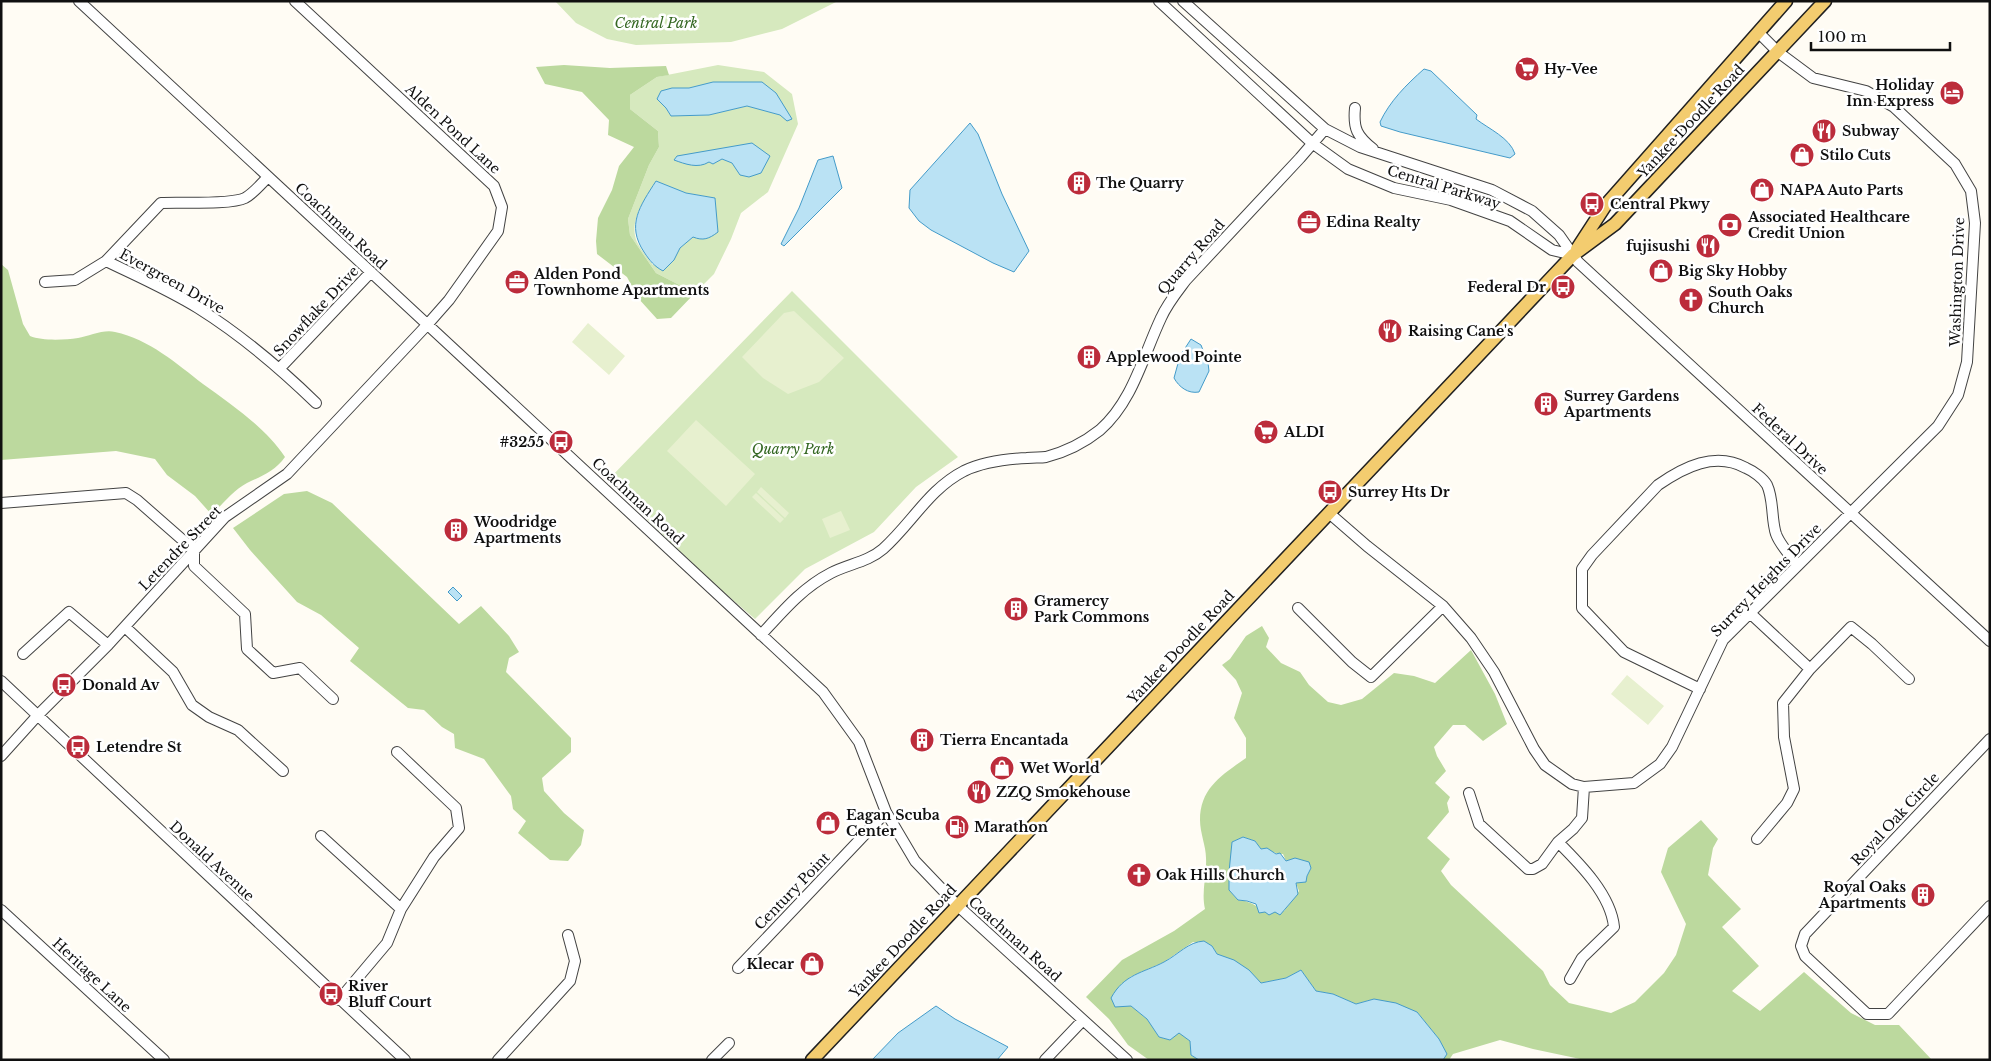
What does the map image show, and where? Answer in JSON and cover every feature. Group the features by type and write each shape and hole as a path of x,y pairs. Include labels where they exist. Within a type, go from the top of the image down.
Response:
{"main road":[{"name":"Yankee Doodle Road","path":"812,1060 1572,255 1605,206 1786,1"},
{"name":"Yankee Doodle Road","path":"1572,255 1614,224 1825,1"}],"street":[{"name":"Coachman Road","path":"79,1 823,692 859,742 886,812 915,861 957,905 1127,1060"},
{"name":"Alden Pond Lane","path":"295,1 494,186 502,207 498,231 449,300 428,325"},
{"name":"Central Parkway","path":"1160,1 1312,143 1348,169 1394,188 1451,200 1510,221 1552,250 1572,255"},
{"name":"Central Parkway","path":"1183,1 1325,129 1360,147 1492,190 1532,211 1559,235 1572,255"},
{"name":"Washington Drive","path":"1758,32 1778,52 1813,78 1866,91 1894,106 1955,164 1971,191 1975,223 1967,362 1958,395 1938,426 1851,513"},
{"path":"1355,108 1354,116 1357,134 1380,154"},
{"name":"Quarry Road","path":"761,636 807,587 833,572 860,562 881,550 942,485 966,470 996,462 1046,457 1073,447 1099,430 1114,416 1131,389 1170,300 1186,280 1325,129"},
{"path":"45,282 75,280 106,261 161,203 210,203 243,199 255,191 268,176"},
{"name":"Federal Drive","path":"1572,255 1990,641"},
{"name":"Evergreen Drive","path":"106,261 196,307 234,332 280,368 316,403"},
{"name":"Snowflake Drive","path":"280,368 371,272"},
{"name":"Letendre Street","path":"1,756 38,715 125,627 225,517 287,474 428,325"},
{"path":"1700,689 1624,652 1582,608 1582,569 1592,555 1658,485 1667,479 1683,469 1696,464 1709,461 1735,462 1753,471 1766,484 1774,513 1776,534 1798,565"},
{"path":"1,503 126,493 137,500 194,550 194,566 244,614 247,649 273,673 300,668 333,699"},
{"name":"Surrey Heights Drive","path":"1329,513 1367,546 1443,606 1472,638 1494,672 1534,749 1546,765 1572,784 1584,787 1634,783 1660,764 1672,747 1723,640 1851,513"},
{"path":"1298,608 1352,662 1371,677 1443,606"},
{"path":"23,654 69,612 108,645"},
{"path":"1750,613 1810,669"},
{"path":"125,627 173,672 192,705 209,717 238,730 284,771"},
{"path":"1758,839 1788,803 1794,789 1784,737 1783,703 1810,669 1851,627 1872,644 1908,680"},
{"name":"Donald Avenue","path":"1,681 404,1060"},
{"name":"Royal Oak Circle","path":"1990,739 1805,934 1801,946 1805,956 1867,1014 1888,1014 1990,906"},
{"path":"339,1000 387,943 401,909 434,857 459,828 456,808 397,752"},
{"path":"1469,793 1479,824 1528,869 1533,869 1542,864 1558,842 1582,818 1584,787"},
{"name":"Century Point","path":"738,968 886,812"},
{"path":"321,836 401,909"},
{"path":"1558,842 1584,868 1603,897 1613,917 1614,927 1582,958 1570,979"},
{"name":"Heritage Lane","path":"1,910 164,1060"},
{"path":"498,1060 570,981 575,961 568,935"},
{"path":"1045,1060 1083,1020"},
{"path":"712,1060 729,1043"}],"green space":[{"name":"Central Park","path":"555,1 838,1 782,29 731,42 636,45 607,39 576,23"},
{"path":"564,65 610,68 666,66 669,75 657,77 630,95 630,109 658,131 659,147 649,165 628,219 630,235 656,273 695,293 671,318 657,319 638,298 627,277 597,254 598,218 612,190 619,166 634,147 608,135 609,120 582,92 545,84 536,67"},
{"path":"718,65 764,72 792,94 798,124 768,192 741,213 714,274 695,293 656,273 630,235 628,219 649,165 659,147 658,131 630,109 630,95 657,77","holes":["713,82 792,118 747,106 709,115 671,116 666,108 672,88 689,88","751,143 740,175 732,163 722,159 713,164 709,162","656,181 686,193 715,198 717,232 693,237 680,248 653,265 637,242 635,234 636,218"]},
{"path":"1,264 8,270 23,324 30,336 47,339 66,339 111,331 139,340 173,361 247,417 268,436 285,457 273,470 237,489 212,515 195,496 167,475 155,459 116,451 1,460"},
{"name":"Quarry Park","path":"792,291 958,457 916,487 874,532 805,569 755,619 713,583 607,481"},
{"path":"794,311 844,358 819,382 788,394 763,378 742,357 784,313"},
{"path":"588,323 625,356 609,375 572,342"},
{"path":"696,420 755,474 726,506 667,451"},
{"path":"761,487 789,513 785,518 757,492"},
{"path":"307,491 332,503 459,624 481,606 509,636 519,652 509,658 506,672 571,738 571,752 542,778 544,791 564,813 584,830 581,845 568,861 550,860 518,833 526,821 513,809 511,796 484,759 455,748 454,734 442,727 424,710 408,708 350,661 359,648 321,615 297,602 250,550 233,528 284,494"},
{"path":"756,493 784,519 780,523 752,497"},
{"path":"841,511 850,530 830,538 822,519"},
{"path":"1262,626 1269,638 1266,647 1281,663 1300,672 1309,685 1328,702 1341,705 1362,699 1394,673 1414,676 1435,683 1471,650 1495,694 1507,724 1483,741 1465,725 1453,725 1434,747 1446,771 1435,783 1450,797 1447,803 1449,812 1427,838 1450,859 1441,871 1451,885 1543,971 1550,985 1569,1003 1611,1013 1635,1002 1664,973 1676,955 1686,924 1661,872 1668,848 1701,820 1718,839 1713,848 1708,875 1741,909 1722,927 1759,966 1732,991 1760,1011 1804,972 1851,1013 1875,1025 1899,1025 1932,1060 1585,1060 1500,1040 1453,1054 1449,1060 1443,1060 1446,1054 1439,1039 1417,1012 1374,999 1356,1004 1333,994 1316,991 1301,970 1286,978 1261,983 1251,973 1230,959 1217,954 1212,946 1193,942 1164,962 1130,977 1115,1006 1131,1006 1147,1019 1159,1037 1170,1040 1179,1032 1190,1041 1191,1055 1199,1060 1149,1060 1128,1045 1109,1019 1086,997 1122,960 1174,931 1205,909 1206,858 1200,825 1201,809 1208,791 1214,783 1246,758 1246,738 1234,718 1242,693 1236,680 1222,665 1230,659 1246,636","holes":["1243,837 1255,841 1261,849 1283,854 1286,861 1290,860 1311,868 1307,876 1296,883 1299,891 1284,911 1265,912 1246,901 1238,900 1229,890 1232,842"]},
{"path":"1627,675 1664,706 1648,725 1611,694"}],"water":[{"path":"1424,69 1431,71 1477,115 1476,119 1509,143 1515,154 1510,158 1381,126 1380,122 1384,114 1394,100"},
{"path":"713,82 762,82 776,93 792,119 787,121 780,115 747,106 709,115 671,116 657,99 661,91 672,88 689,88"},
{"path":"970,123 978,134 1002,194 1029,251 1014,272 931,230 919,221 909,208 910,190"},
{"path":"752,143 770,156 761,173 749,177 740,175 732,163 722,159 713,164 709,162 700,165 674,160 677,156"},
{"path":"833,156 842,188 784,246 781,244 799,208 818,160"},
{"path":"656,181 686,193 715,198 718,232 706,239 693,237 680,248 674,260 663,271 650,261 636,233 637,216 640,207"},
{"path":"1191,339 1201,345 1208,363 1209,371 1199,392 1191,392 1184,389 1174,378 1180,356"},
{"path":"453,587 462,596 457,601 448,592"},
{"path":"1243,837 1255,841 1261,849 1267,848 1276,854 1280,853 1286,861 1295,858 1309,862 1311,868 1306,882 1296,883 1298,894 1280,915 1275,912 1269,915 1265,912 1259,913 1256,904 1238,900 1229,890 1232,842"},
{"path":"1204,941 1212,946 1217,954 1234,960 1249,970 1261,983 1286,978 1301,970 1316,991 1333,994 1356,1004 1374,999 1396,1003 1417,1012 1439,1039 1447,1054 1443,1060 1199,1060 1191,1055 1190,1041 1179,1033 1170,1040 1159,1037 1147,1019 1131,1006 1115,1007 1111,998 1116,990 1128,979 1164,962 1188,946"},
{"path":"936,1006 955,1019 1008,1047 997,1060 872,1060 898,1033"}],"place":[{"name":"Hy-Vee","path":"1527,69"},
{"name":"Holiday Inn Express","path":"1952,93"},
{"name":"Subway","path":"1824,131"},
{"name":"Stilo Cuts","path":"1802,155"},
{"name":"The Quarry","path":"1079,183"},
{"name":"NAPA Auto Parts","path":"1762,190"},
{"name":"Central Pkwy","path":"1592,204"},
{"name":"Edina Realty","path":"1309,222"},
{"name":"Associated Healthcare Credit Union","path":"1730,225"},
{"name":"fujisushi","path":"1708,246"},
{"name":"Big Sky Hobby","path":"1661,271"},
{"name":"Alden Pond Townhome Apartments","path":"517,282"},
{"name":"Federal Dr","path":"1563,287"},
{"name":"South Oaks Church","path":"1691,300"},
{"name":"Raising Cane's","path":"1390,331"},
{"name":"Applewood Pointe","path":"1089,357"},
{"name":"Surrey Gardens Apartments","path":"1546,404"},
{"name":"ALDI","path":"1266,432"},
{"name":"#3255","path":"561,442"},
{"name":"Surrey Hts Dr","path":"1330,492"},
{"name":"Woodridge Apartments","path":"456,530"},
{"name":"Gramercy Park Commons","path":"1016,609"},
{"name":"Donald Av","path":"64,685"},
{"name":"Tierra Encantada","path":"922,740"},
{"name":"Letendre St","path":"78,747"},
{"name":"Wet World","path":"1002,768"},
{"name":"ZZQ Smokehouse","path":"979,792"},
{"name":"Eagan Scuba Center","path":"828,823"},
{"name":"Marathon","path":"957,827"},
{"name":"Oak Hills Church","path":"1139,875"},
{"name":"Royal Oaks Apartments","path":"1923,895"},
{"name":"Klecar","path":"812,964"},
{"name":"River Bluff Court","path":"331,994"}]}
